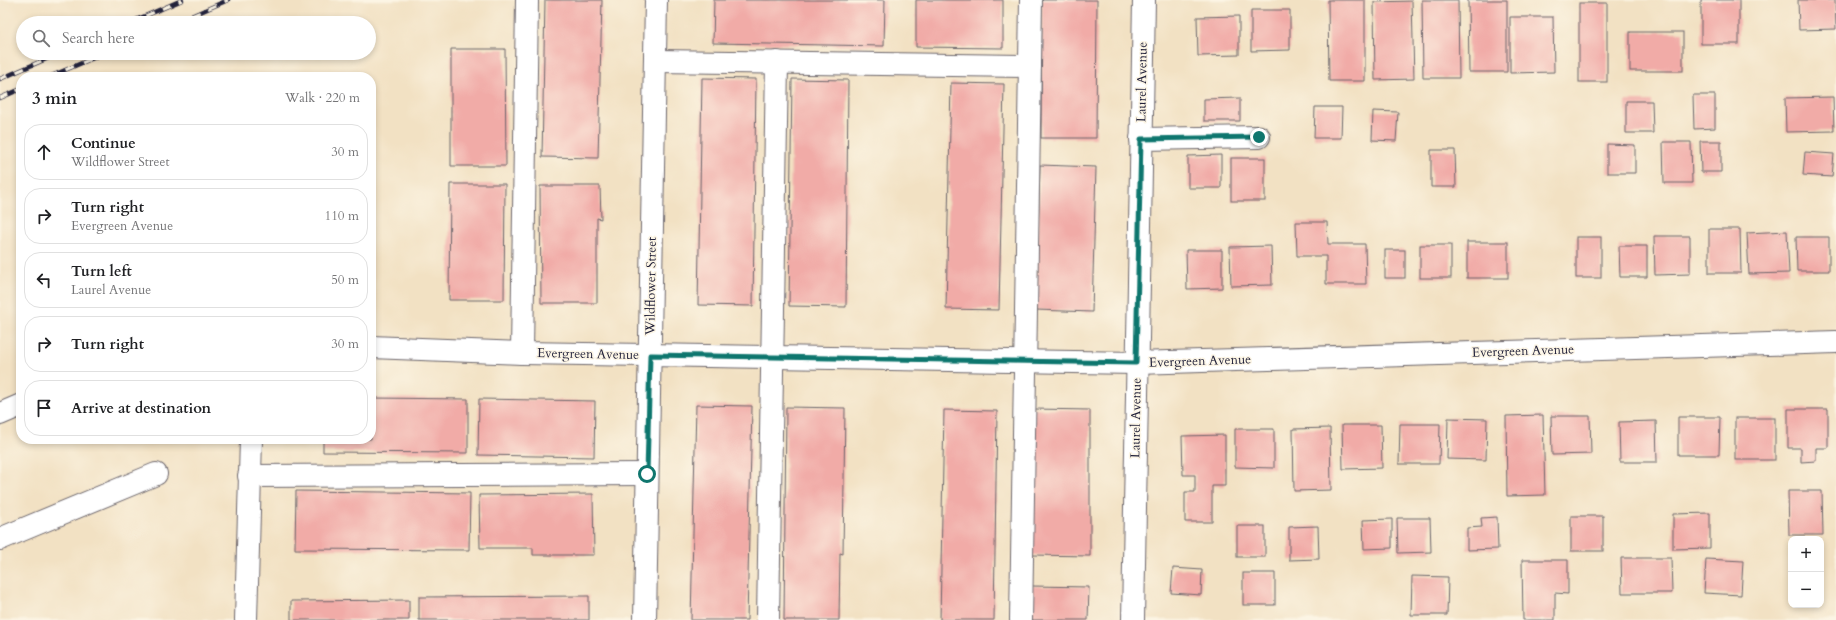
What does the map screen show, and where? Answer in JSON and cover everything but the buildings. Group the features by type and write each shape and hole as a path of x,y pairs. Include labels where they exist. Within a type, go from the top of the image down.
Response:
{"street":[{"path":"522,353 527,0"},
{"name":"Wildflower Street","path":"645,620 656,0"},
{"path":"1021,620 1031,0"},
{"name":"Laurel Avenue","path":"1133,620 1136,363 1144,0"},
{"path":"655,61 1030,66"},
{"path":"768,620 777,62"},
{"path":"1141,139 1259,137"},
{"name":"Evergreen Avenue","path":"376,347 522,353 1136,363 1836,342"},
{"path":"0,414 16,407"},
{"path":"246,620 251,444"},
{"path":"0,540 156,474"},
{"path":"249,476 647,474"}],"railway":[{"path":"145,16 182,0"},
{"path":"191,16 228,0"},
{"path":"16,72 44,60"},
{"path":"61,72 89,60"},
{"path":"0,79 16,72"},
{"path":"0,98 16,91"}],"route":[{"path":"647,474 650,355 1136,363 1141,139 1259,137"}]}
